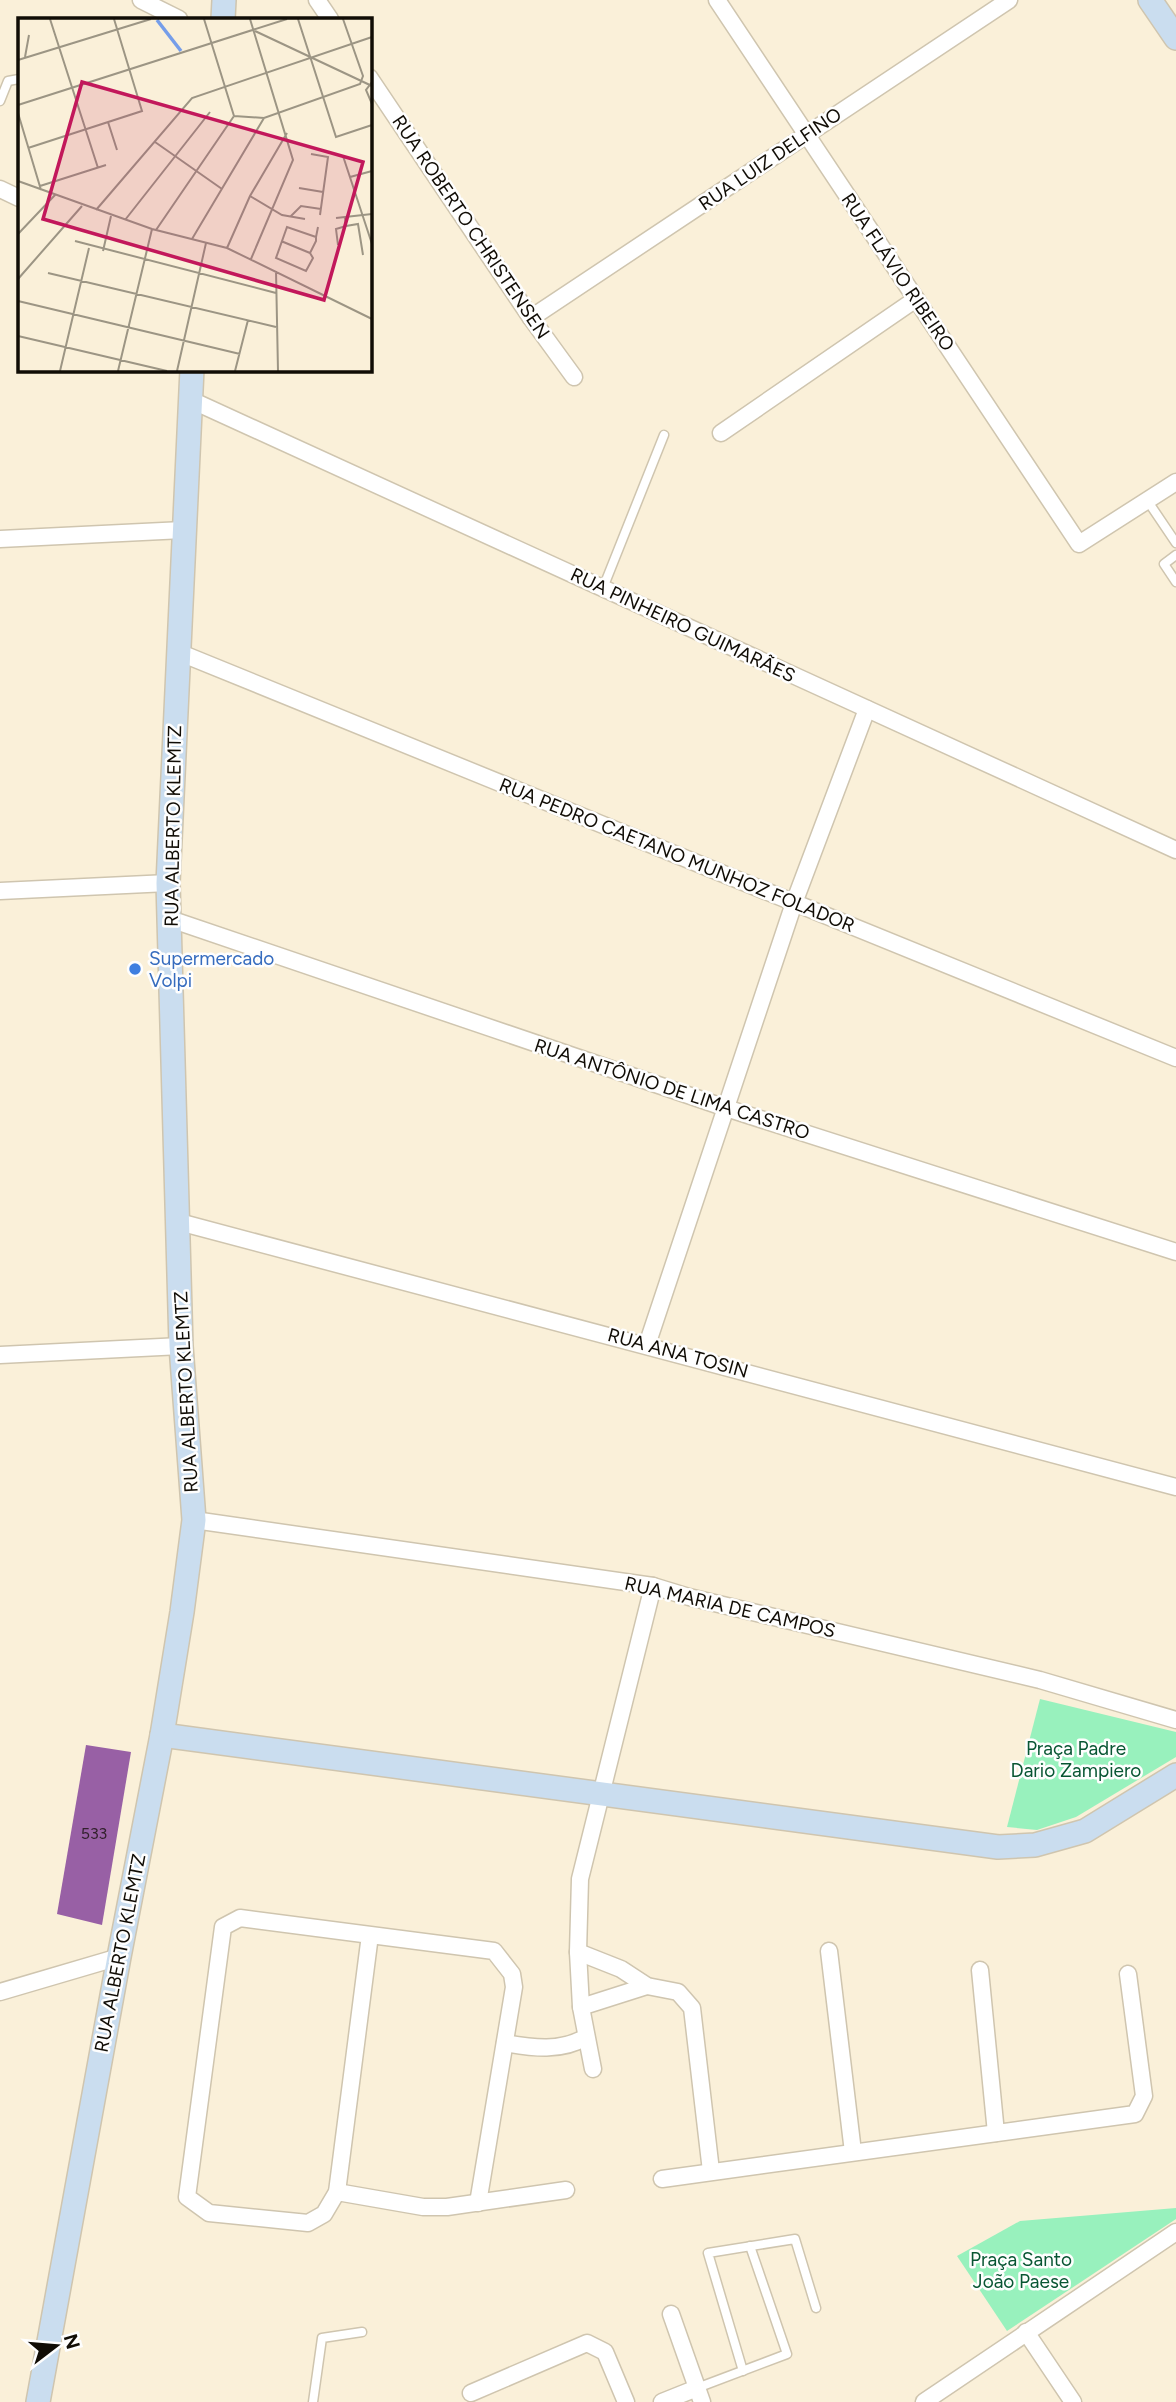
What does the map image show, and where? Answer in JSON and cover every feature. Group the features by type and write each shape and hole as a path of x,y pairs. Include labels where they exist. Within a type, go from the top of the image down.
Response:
{"street":[{"path":"141,0 177,18"},
{"path":"223,18 224,0"},
{"path":"317,0 329,18"},
{"name":"RUA FLÁVIO RIBEIRO","path":"717,0 1079,544 1147,500"},
{"name":"RUA LUIZ DELFINO","path":"531,318 1009,0"},
{"path":"1150,0 1176,38"},
{"name":"RUA ROBERTO CHRISTENSEN","path":"371,80 531,318 574,377"},
{"path":"0,189 18,198"},
{"path":"721,433 916,299"},
{"name":"RUA ALBERTO KLEMTZ","path":"38,2402 162,1735 183,1612 194,1520 181,1346 169,883 192,371"},
{"name":"RUA PINHEIRO GUIMARÃES","path":"191,400 1176,850"},
{"path":"1147,500 1176,482"},
{"path":"0,540 183,530"},
{"name":"RUA PEDRO CAETANO MUNHOZ FOLADOR","path":"178,652 1176,1058"},
{"path":"647,1345 794,903 867,709"},
{"path":"0,891 169,883"},
{"name":"RUA ANTÔNIO DE LIMA CASTRO","path":"170,919 726,1108 1176,1252"},
{"name":"RUA ANA TOSIN","path":"179,1222 1176,1487"},
{"path":"0,1355 181,1346"},
{"name":"RUA MARIA DE CAMPOS","path":"194,1520 653,1586 689,1597 1041,1680 1176,1720"},
{"path":"593,2069 581,2007 578,1952 580,1879 653,1586"},
{"path":"162,1735 998,1847 1035,1845 1085,1830 1176,1774"},
{"path":"370,1935 337,2192 324,2214 308,2222 209,2213 187,2197 223,1927 240,1918 494,1951 512,1974 514,1987 478,2203"},
{"path":"829,1951 853,2152"},
{"path":"578,1952 621,1969 647,1986 678,1992 692,2008 711,2171"},
{"path":"0,1992 119,1957"},
{"path":"979,1969 996,2133"},
{"path":"662,2179 1135,2114 1144,2096 1128,1974"},
{"path":"581,2007 647,1986"},
{"path":"505,2043 532,2048 567,2047 586,2037"},
{"path":"337,2192 423,2207 447,2207 566,2190"},
{"path":"923,2402 1176,2232"},
{"path":"662,2402 699,2395 671,2314"},
{"path":"1026,2332 1073,2402"},
{"path":"471,2393 587,2343 606,2352 626,2402"}],"lane":[{"path":"0,101 8,81 18,79"},
{"path":"603,588 664,435"},
{"path":"1147,500 1176,543"},
{"path":"1176,555 1164,564 1176,582"},
{"path":"743,2371 708,2253 795,2239 817,2308"},
{"path":"699,2395 743,2371 787,2354 750,2246"},
{"path":"313,2402 322,2338 362,2332"}],"green space":[{"name":"Praça Padre Dario Zampiero","path":"1040,1699 1176,1732 1176,1757 1076,1817 1037,1830 1007,1827"},
{"name":"Praça Santo João Paese","path":"1176,2208 1176,2219 1007,2331 957,2256 1020,2221"}],"building":[{"path":"86,1745 131,1752 102,1925 57,1914"}],"place":[{"name":"Supermercado Volpi","path":"135,969"}]}
